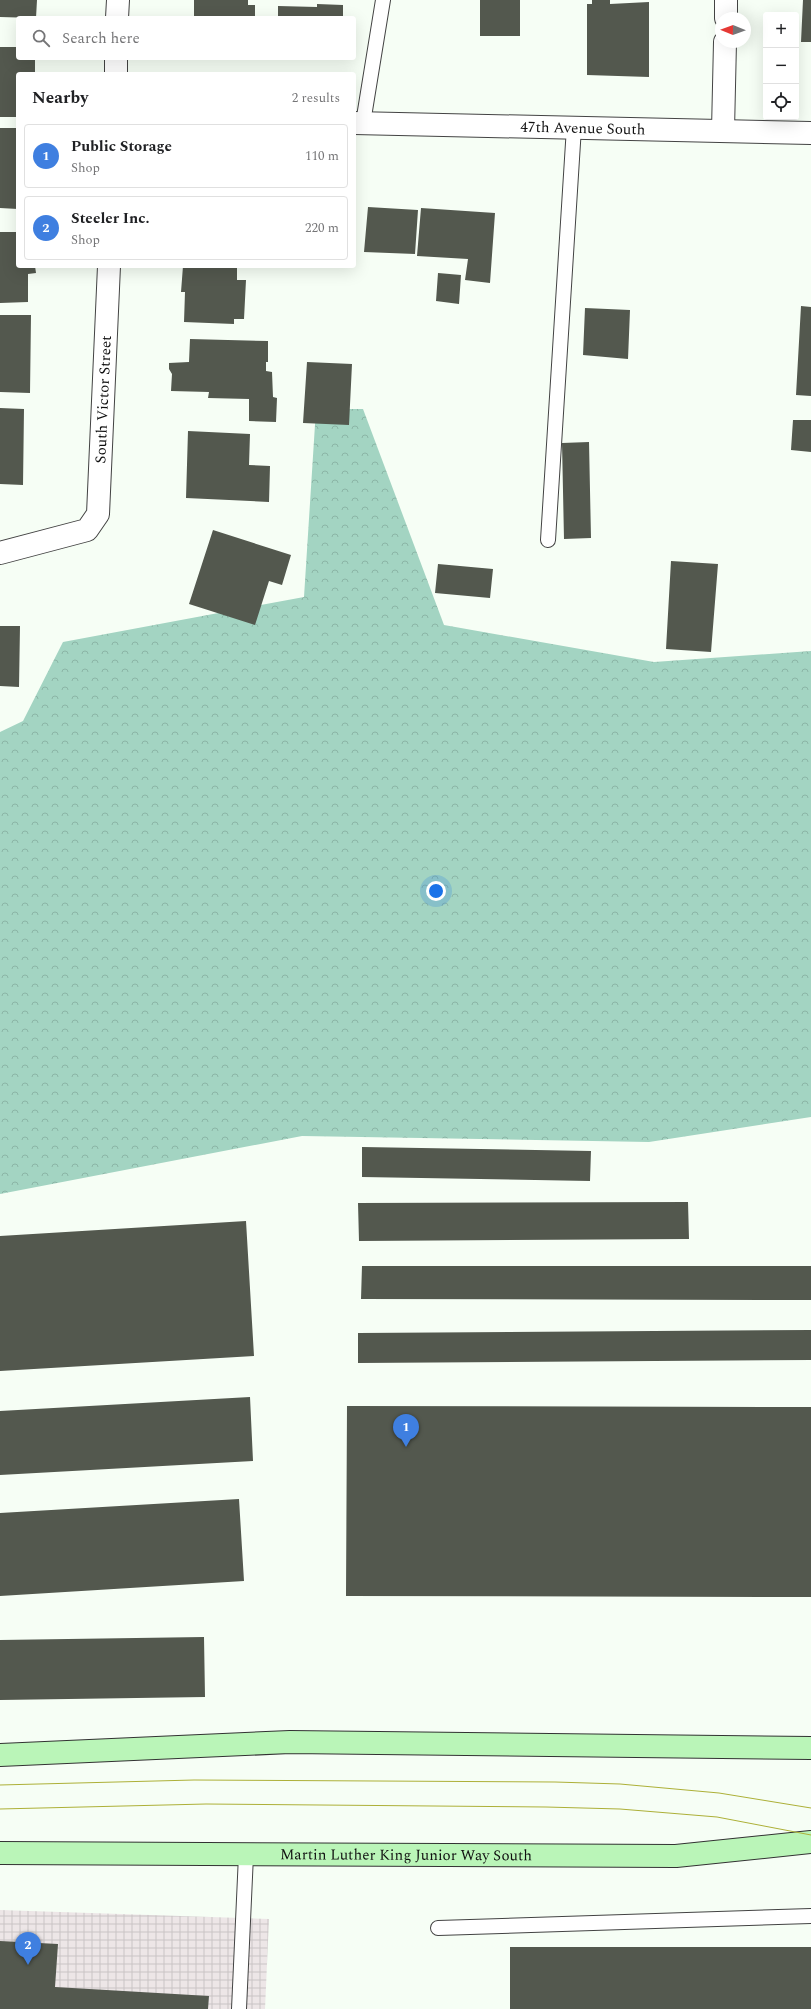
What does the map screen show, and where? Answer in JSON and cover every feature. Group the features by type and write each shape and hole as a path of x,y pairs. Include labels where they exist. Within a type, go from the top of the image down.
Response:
{"main road":[{"path":"0,1755 290,1742 811,1748"},
{"name":"Martin Luther King Junior Way South","path":"0,1853 676,1856 811,1842"}],"street":[{"path":"118,0 118,16"},
{"path":"726,0 726,12"},
{"path":"723,130 725,48"},
{"path":"116,60 116,72"},
{"name":"47th Avenue South","path":"359,123 811,133"},
{"name":"South Victor Street","path":"0,553 87,530 98,514 109,268"}],"lane":[{"path":"359,123 383,0"},
{"path":"548,540 574,127"},
{"path":"239,2009 246,1855"},
{"path":"438,1928 811,1916"}],"shaded area":[{"path":"0,1910 269,1919 265,2009 0,2009"}],"green space":[{"path":"316,409 363,409 444,625 654,662 811,651 811,1117 649,1142 302,1136 0,1194 0,732 23,721 63,642 304,597"}],"building":[{"path":"0,0 37,0 36,16 0,17"},
{"path":"194,0 248,0 248,5 255,5 255,16 194,16"},
{"path":"480,0 520,0 520,36 480,36"},
{"path":"592,0 610,0 610,4 649,2 649,77 587,75 587,4 592,4"},
{"path":"803,0 811,0 811,42 801,42"},
{"path":"317,4 343,5 343,16 278,16 278,6 317,7"},
{"path":"0,47 16,47 16,60 35,60 35,72 16,72 16,117 0,117"},
{"path":"0,128 16,128 16,209 0,208"},
{"path":"368,207 418,210 415,254 364,252"},
{"path":"421,208 495,213 490,283 465,280 468,259 417,256"},
{"path":"0,232 16,232 16,268 35,268 36,273 28,274 28,302 0,303"},
{"path":"183,268 237,268 237,280 246,280 244,319 234,319 234,324 184,322 185,292 181,292"},
{"path":"438,273 461,275 459,304 436,301"},
{"path":"801,306 811,307 811,396 796,395"},
{"path":"585,308 630,310 628,359 583,355"},
{"path":"0,315 31,315 30,393 0,392"},
{"path":"190,339 268,341 268,362 266,362 266,371 272,372 273,397 277,398 276,422 249,421 249,399 208,398 209,392 171,391 172,374 169,369 169,363 189,362"},
{"path":"307,362 352,364 349,425 303,423"},
{"path":"0,408 24,409 23,485 0,484"},
{"path":"793,420 811,420 811,452 791,450"},
{"path":"188,431 250,434 249,465 270,466 269,502 186,498"},
{"path":"589,442 591,538 564,539 562,443"},
{"path":"213,530 291,555 282,585 269,581 255,625 189,604"},
{"path":"671,561 718,564 711,652 666,649"},
{"path":"438,564 493,569 490,598 435,593"},
{"path":"0,626 20,626 19,687 0,686"},
{"path":"362,1147 591,1151 590,1181 362,1177"},
{"path":"688,1202 689,1239 359,1241 358,1203"},
{"path":"246,1221 254,1356 0,1371 0,1236"},
{"path":"362,1266 811,1266 811,1300 361,1299"},
{"path":"811,1330 811,1360 358,1363 358,1333"},
{"path":"250,1397 253,1461 0,1475 0,1411"},
{"path":"347,1406 811,1407 811,1597 346,1596"},
{"path":"239,1499 244,1581 0,1596 0,1513"},
{"path":"204,1637 205,1697 0,1700 0,1640"},
{"path":"0,1941 58,1944 55,1987 209,1996 208,2009 0,2009"},
{"path":"510,1947 811,1947 811,2009 510,2009"}],"tram line":[{"path":"0,1785 194,1780 555,1782 620,1784 719,1793 811,1808"},
{"path":"0,1809 206,1804 620,1809 717,1817 811,1835"}],"place":[{"name":"Public Storage","path":"406,1447"},
{"name":"Steeler Inc.","path":"28,1965"}]}
